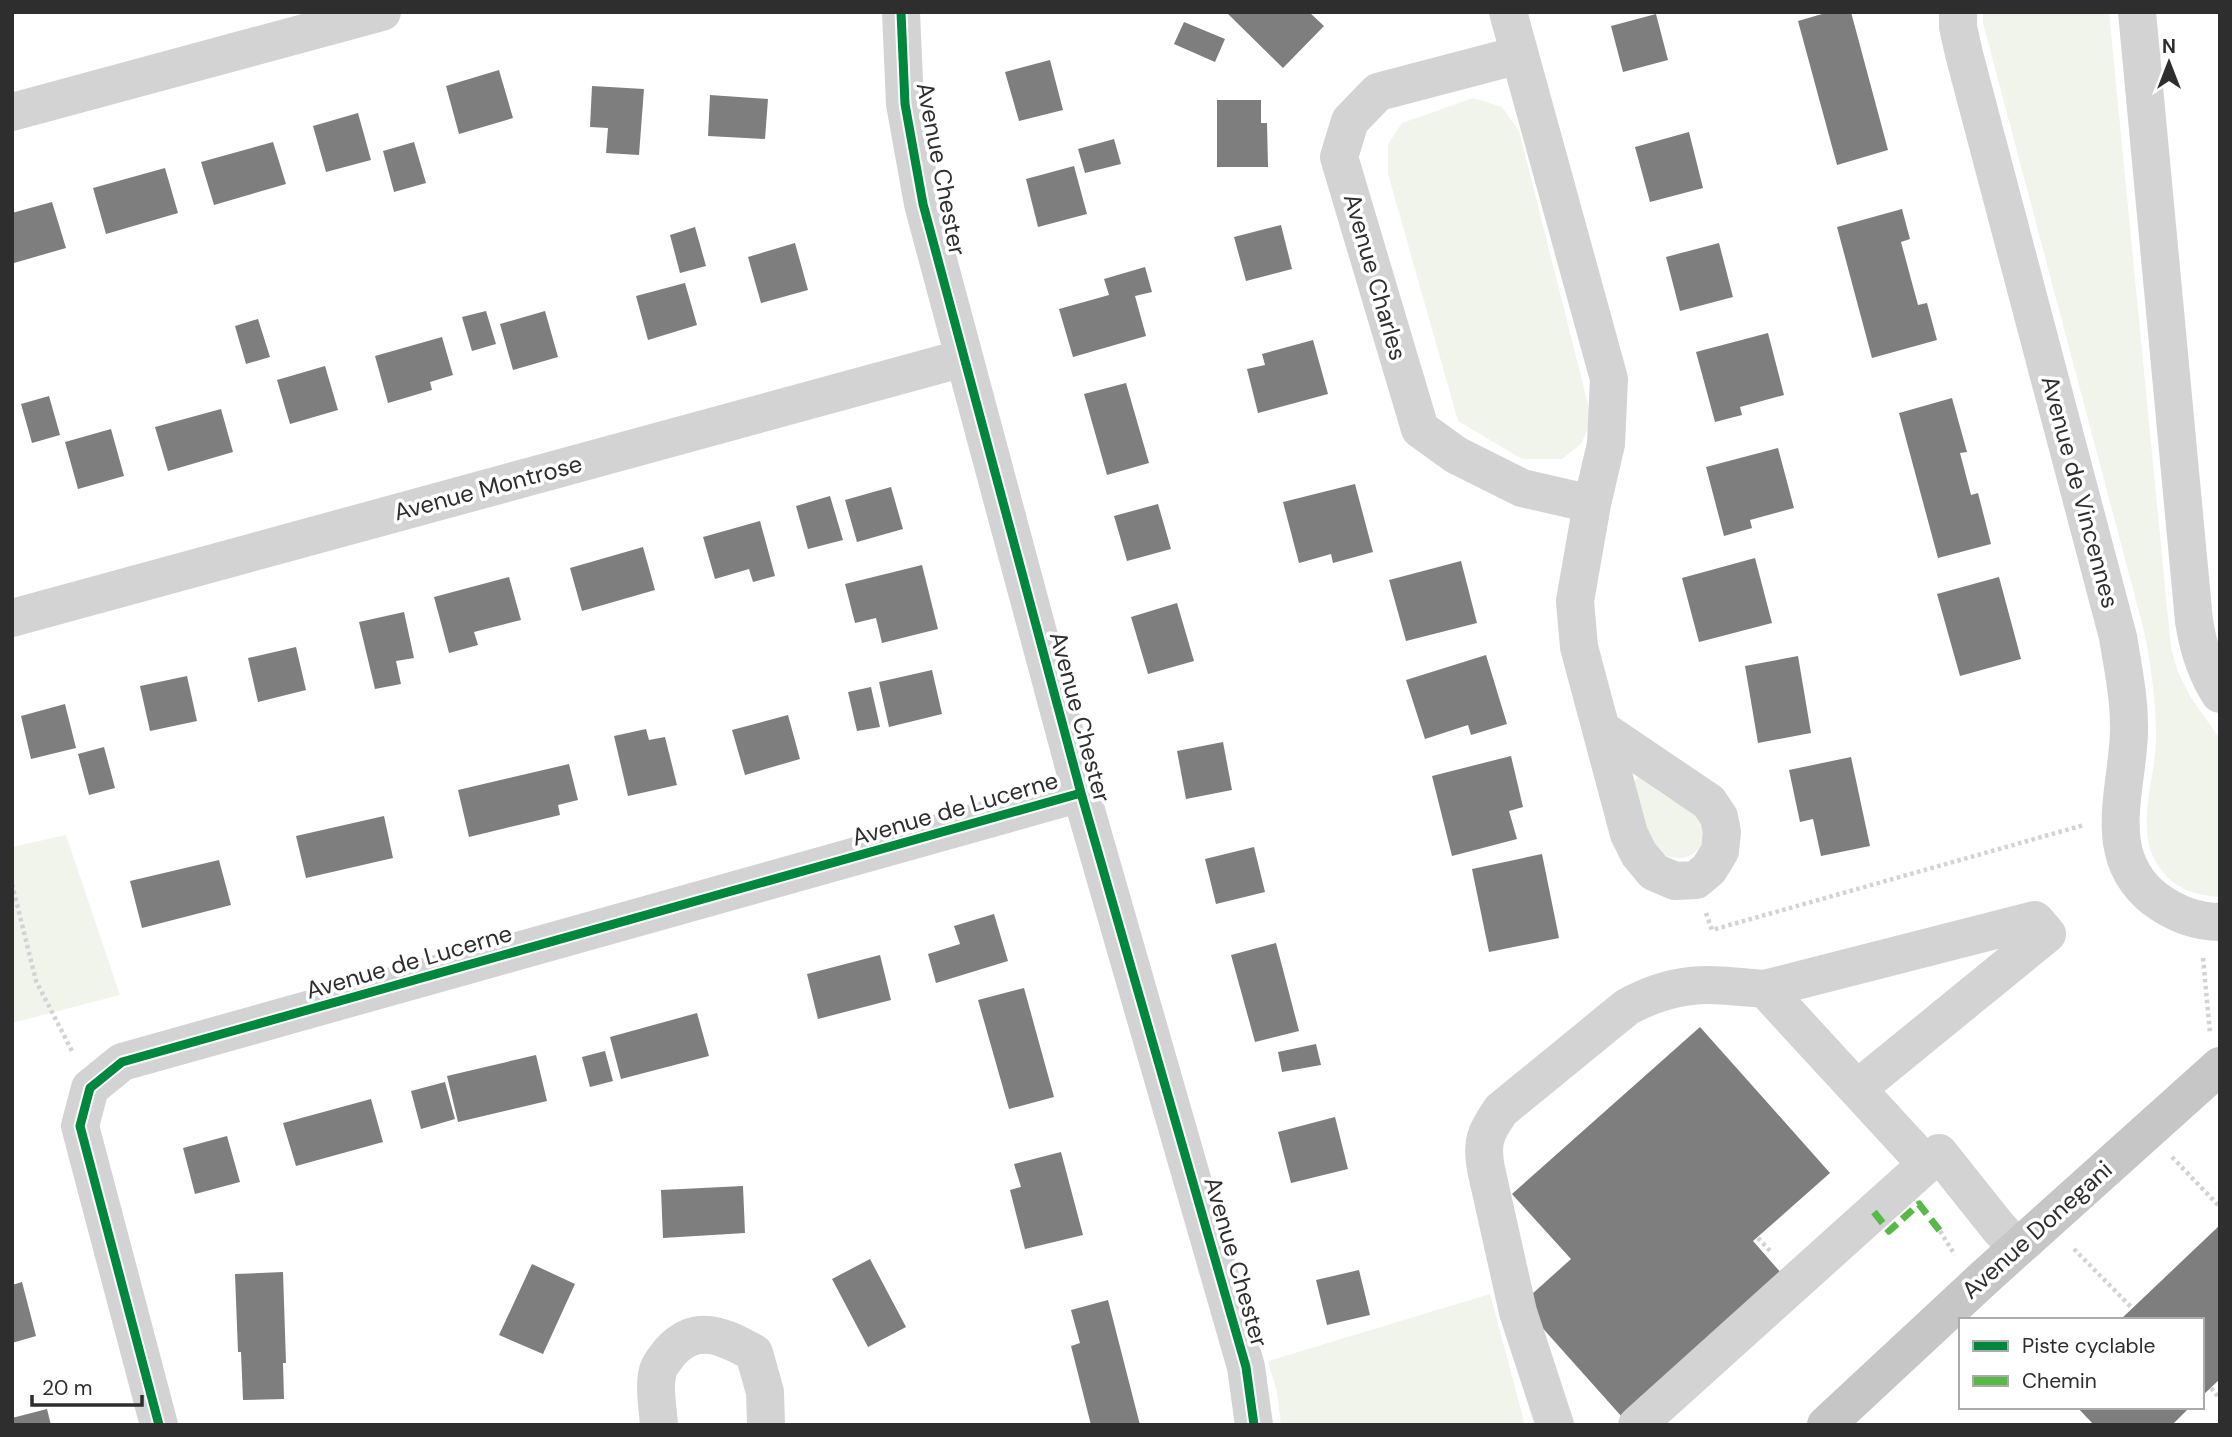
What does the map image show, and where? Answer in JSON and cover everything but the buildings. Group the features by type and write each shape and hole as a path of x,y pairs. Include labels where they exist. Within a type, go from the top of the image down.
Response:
{"main road":[{"name":"Avenue Donegani","path":"1826,1425 2017,1248 2215,1050"}],"street":[{"path":"12,112 382,12"},
{"name":"Avenue Chester","path":"901,12 905,104 923,204 1081,793 1246,1367 1254,1425"},
{"path":"1508,12 1609,379 1606,444 1592,503 1575,601 1579,647 1601,729"},
{"name":"Avenue de Vincennes","path":"1958,12 1958,27 1964,54 2118,637 2129,696 2128,764 2120,816 2124,857 2132,876 2147,892 2162,904 2206,922 2211,936"},
{"path":"2137,12 2194,621 2205,666 2220,694"},
{"name":"Avenue Charles","path":"1519,55 1378,92 1350,121 1339,157 1420,429 1456,456 1522,488 1592,503"},
{"name":"Avenue Montrose","path":"12,618 964,358"},
{"name":"Avenue de Lucerne","path":"159,1425 80,1126 90,1088 122,1062 1081,793"},
{"path":"1555,1425 1518,1312 1486,1169 1483,1150 1487,1132 1501,1110 1627,1007 1664,989 1695,984 1765,989 2035,920 2047,934 1857,1089"},
{"path":"1765,989 1926,1164"},
{"path":"1637,1425 1939,1153 2017,1248"},
{"path":"659,1425 657,1376 661,1363 676,1346 689,1338 706,1333 728,1338 754,1353 765,1392 766,1425"}],"path":[{"path":"1705,909 1712,930 2095,822"},
{"path":"12,884 36,981 78,1064"},
{"path":"2211,936 2215,1050"},
{"path":"2170,1154 2220,1207"},
{"path":"1940,1231 1959,1262"},
{"path":"2070,1245 2132,1308"},
{"path":"2210,1388 2220,1399"}],"shaded area":[{"path":"1983,12 2109,12 2171,648 2178,672 2190,696 2220,739 2220,897 2196,893 2175,884 2154,858 2148,842 2148,808 2156,738 2154,696 2146,641 1983,23"},
{"path":"1473,98 1502,107 1519,131 1592,420 1581,444 1562,459 1522,459 1458,421 1388,174 1388,144 1402,123"},
{"path":"1638,777 1671,800 1695,807 1704,827 1700,847 1694,853 1686,857 1669,857 1652,845 1633,782"},
{"path":"66,835 120,995 12,1023 12,847"},
{"path":"1490,1294 1525,1425 1281,1425 1277,1392 1268,1361"}],"marked path":[{"path":"1874,1212 1889,1231 1919,1204 1940,1231"}],"cycle path":[{"path":"901,12 905,104 923,204 1081,793 1246,1367 1254,1425"},
{"path":"159,1425 80,1126 90,1088 122,1062 1081,793"}]}
